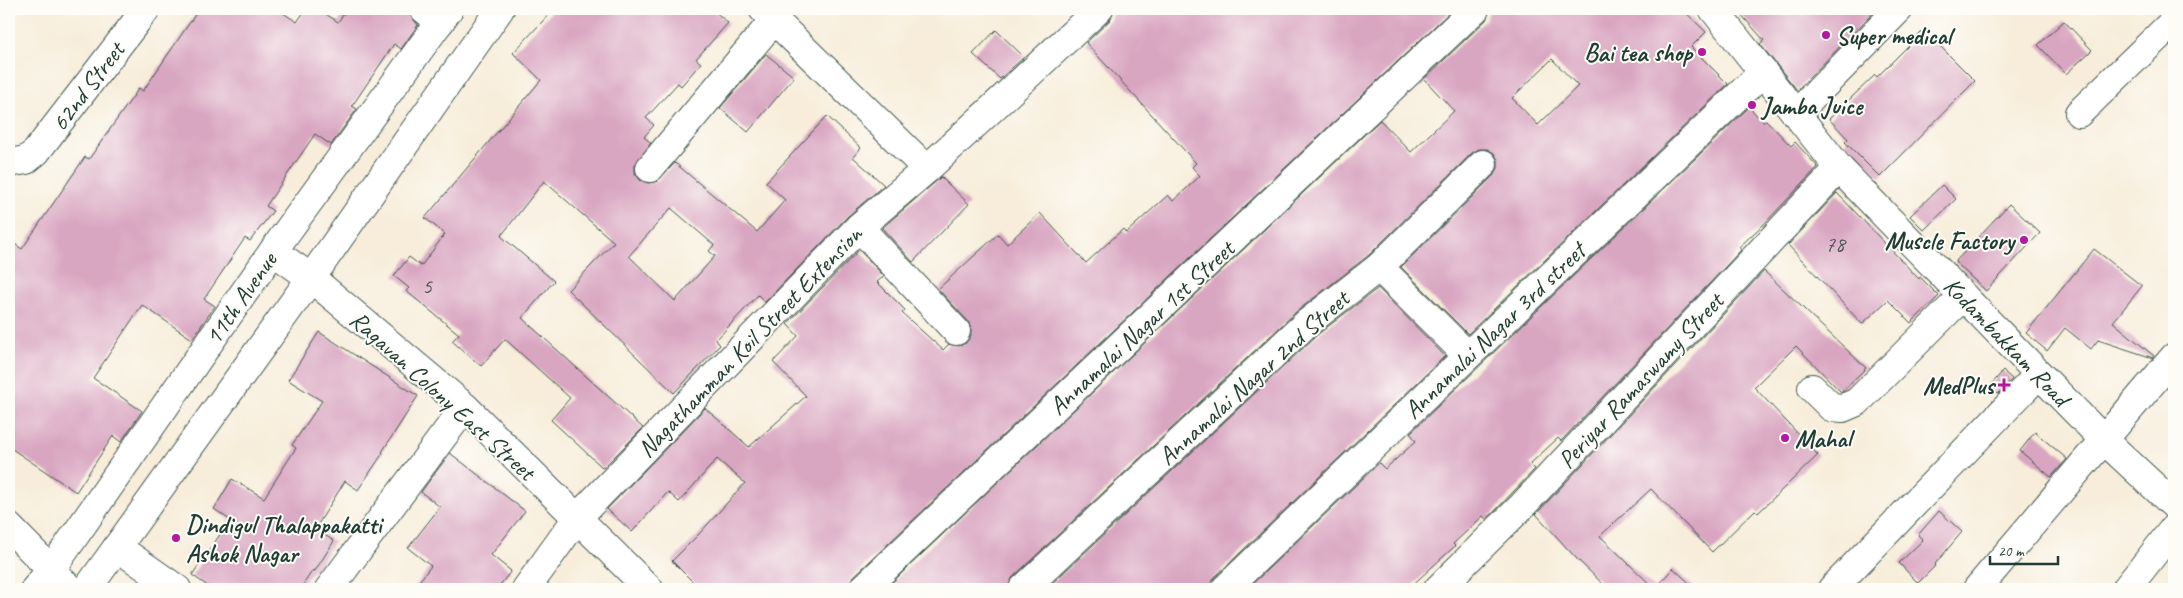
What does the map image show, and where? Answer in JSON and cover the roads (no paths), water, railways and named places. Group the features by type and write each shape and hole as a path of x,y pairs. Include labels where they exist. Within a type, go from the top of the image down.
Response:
{"street":[{"name":"62nd Street","path":"17,161 36,152 146,9"},
{"name":"11th Avenue","path":"87,589 311,278 500,9"},
{"name":"Nagathamman Koil Street Extension","path":"526,589 577,518 859,227 927,169 1099,9"},
{"name":"Annamalai Nagar 1st Street","path":"863,589 1475,9"},
{"name":"Kodambakkam Road","path":"1713,9 1839,168 2038,374 2103,439 2174,505"},
{"path":"1796,114 1900,9"},
{"name":"11th Avenue","path":"43,580 438,13"},
{"path":"650,168 768,14 927,169"},
{"path":"2079,113 2174,21"},
{"name":"Annamalai Nagar 3rd street","path":"1225,589 1763,72"},
{"name":"Annamalai Nagar 2nd Street","path":"1022,589 1306,322 1379,267 1483,164"},
{"name":"Periyar Ramaswamy Street","path":"1438,589 1520,508 1839,168"},
{"path":"859,227 956,330"},
{"name":"Ragavan Colony East Street","path":"273,251 311,278 465,407 649,589"},
{"path":"1379,267 1467,355"},
{"path":"1812,388 1830,407 1843,408 1857,402 1963,296"},
{"path":"1977,589 2174,357"},
{"path":"1832,589 2038,374"},
{"path":"329,589 465,407"},
{"path":"9,527 43,580 70,589"},
{"path":"2126,589 2174,528"},
{"path":"117,547 176,589"}],"place":[{"name":"Super medical","path":"1826,35"},
{"name":"Bai tea shop","path":"1702,52"},
{"name":"Jamba Juice","path":"1752,105"},
{"name":"Muscle Factory","path":"2024,240"},
{"name":"MedPlus","path":"2004,385"},
{"name":"Mahal","path":"1785,438"},
{"name":"Dindigul Thalappakatti Ashok Nagar","path":"176,538"}]}
